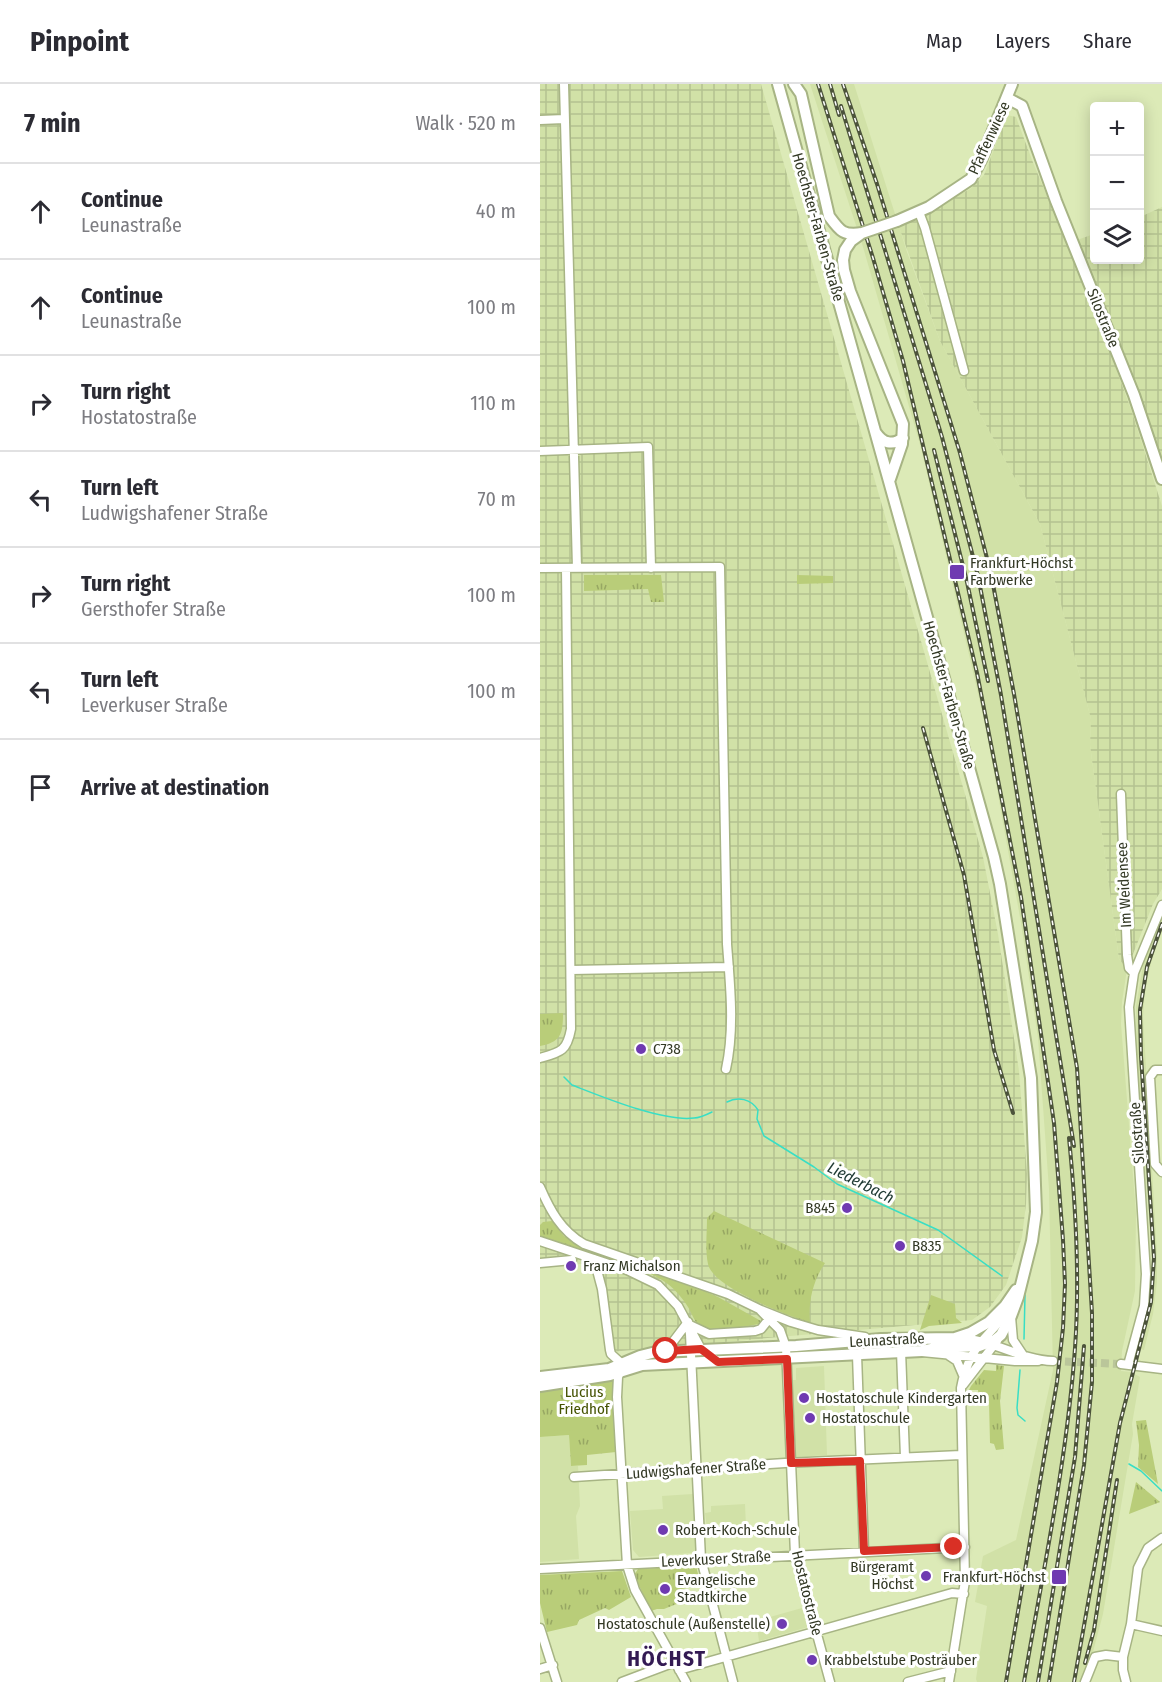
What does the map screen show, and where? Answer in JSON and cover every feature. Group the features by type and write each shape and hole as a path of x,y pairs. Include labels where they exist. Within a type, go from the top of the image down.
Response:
{"main road":[{"name":"Hoechster-Farben-Straße","path":"778,84 990,841 1004,907 1028,1054 1034,1114 1036,1212 1034,1235 1011,1316 1001,1335 982,1348"},
{"path":"794,84 801,94 829,216 839,230 857,235 843,256 846,277 902,417 903,438 890,482"},
{"name":"Pfaffenwiese","path":"857,235 919,212 967,182 973,175 1012,84"},
{"name":"Silostraße","path":"1007,98 1022,106 1056,201 1134,395 1162,479"},
{"path":"875,432 882,440 889,443 903,438"},
{"name":"Leunastraße","path":"540,1386 620,1368 648,1353 786,1347 881,1339 955,1338 977,1330 989,1322 1005,1306 1023,1276"},
{"name":"Leunastraße","path":"540,1377 642,1365 787,1359 902,1351 922,1352 936,1348 982,1348"}],"street":[{"path":"564,84 577,568"},
{"path":"540,120 564,119"},
{"path":"919,212 926,228 964,371"},
{"path":"540,451 648,447 651,568"},
{"path":"540,568 720,567 730,1044 726,1069"},
{"path":"540,1058 559,1053 569,1040 571,1029 566,568"},
{"name":"Im Weidensee","path":"1121,794 1127,955 1129,968 1134,973"},
{"name":"Silostraße","path":"1162,905 1134,973 1131,990 1129,1024 1146,1274 1144,1306 1124,1365 1162,1369"},
{"path":"571,970 729,968"},
{"path":"1162,1071 1155,1070 1150,1077 1155,1164 1162,1172"},
{"path":"540,1187 558,1222 578,1240 728,1294 761,1310 818,1330 881,1339"},
{"path":"540,1241 640,1275 658,1285 678,1306 688,1322 699,1351 718,1362"},
{"path":"594,1259 600,1279 611,1354 620,1368 617,1397 627,1565 635,1590 686,1682"},
{"path":"540,1263 572,1260"},
{"path":"600,1279 604,1271 615,1266"},
{"path":"949,1682 964,1593 965,1547 961,1455 963,1375 1000,1322 1013,1294"},
{"path":"761,1310 780,1330 786,1347"},
{"name":"Hoechster-Farben-Straße","path":"1011,1316 1011,1334 1023,1355"},
{"path":"688,1322 694,1328 709,1334 756,1331 761,1329 769,1319"},
{"path":"666,1351 688,1322"},
{"path":"955,1338 982,1348 1023,1355 1038,1361"},
{"name":"Hostatostraße","path":"786,1347 795,1554 830,1682"},
{"path":"961,1388 975,1369 982,1348"},
{"name":"Leunastraße","path":"922,1352 946,1354 982,1348 1038,1361 1053,1361"},
{"path":"699,1351 691,1362 701,1559 733,1682"},
{"name":"Leunastraße","path":"691,1362 699,1351"},
{"path":"902,1351 905,1456"},
{"path":"946,1354 957,1361 963,1375"},
{"path":"857,1355 864,1551"},
{"name":"Ludwigshafener Straße","path":"574,1477 791,1463 860,1461 905,1456 961,1455"},
{"path":"1126,1682 1123,1657 1131,1624 1138,1568 1148,1548 1162,1538"},
{"name":"Leverkuser Straße","path":"540,1569 965,1547"},
{"path":"622,1682 637,1679 649,1671 726,1657 952,1593 964,1593"},
{"path":"1131,1624 1162,1631"},
{"path":"540,1628 557,1682"},
{"path":"1085,1682 1095,1657 1106,1655 1123,1657"},
{"path":"540,1669 553,1665"},
{"path":"908,1682 951,1671"}],"shaded area":[{"path":"540,84 761,84 983,857 998,934 1019,1071 1027,1174 1026,1204 1022,1237 1006,1285 990,1307 972,1320 610,1352 602,1263 540,1266"},
{"path":"810,84 854,84 907,252 940,341 1040,524 1091,719 1090,745 1119,959 1127,969 1121,1024 1136,1213 1135,1291 1122,1351 1121,1371 1131,1372 1140,1377 1132,1424 1133,1434 1103,1614 1082,1682 977,1682 976,1679 987,1606 975,1602 983,1556 1016,1540 1053,1370 1049,1189 1038,1038 1021,923 986,728 921,448 863,247"},
{"path":"1007,115 1016,117 1095,311 1132,412 1162,506 1162,889 1153,904 1127,969 1119,959 1090,745 1091,719 1040,524 940,341 899,227 970,189 984,175"},
{"path":"1162,207 1162,474 1142,402 1077,240 1090,235 1090,264 1144,264 1144,215"},
{"path":"1162,917 1162,932 1153,955 1145,989 1143,1017 1157,1254 1157,1282 1153,1314 1144,1350 1137,1348 1150,1299 1152,1257 1137,1056 1136,1006 1143,965"},
{"name":"Hostatoschule","path":"824,1366 827,1455 796,1457 792,1380 796,1380 796,1368"},
{"path":"569,1435 571,1466 578,1466 580,1506 576,1516 579,1559 540,1562 540,1437"},
{"name":"Robert-Koch-Schule","path":"693,1494 696,1549 692,1553 639,1557 633,1550 630,1511 663,1509 662,1496"},
{"path":"745,1504 746,1527 707,1529 705,1513 711,1512 711,1506"},
{"name":"Hostatoschule (Außenstelle)","path":"802,1608 808,1627 759,1641 756,1621"}],"green space":[{"path":"584,575 661,575 664,602 651,602 648,589 584,591"},
{"path":"797,575 833,576 833,583 797,584"},
{"path":"563,1013 561,1032 557,1039 540,1046 540,1014"},
{"path":"714,1211 825,1263 812,1292 810,1323 753,1300 723,1282 713,1273 708,1264 706,1241 707,1218"},
{"path":"552,1221 564,1236 584,1248 668,1275 718,1297 761,1321 759,1324 731,1329 709,1330 704,1328 696,1322 680,1296 662,1280 633,1267 570,1249 540,1237 540,1225 543,1222"},
{"path":"931,1295 955,1304 956,1318 962,1323 929,1326 920,1330"},
{"path":"996,1365 1004,1366 1000,1401 1004,1449 996,1450 994,1444 990,1443 989,1401 979,1400 978,1390 969,1390 984,1370 996,1371"},
{"name":"Lucius Friedhof","path":"613,1380 616,1452 587,1455 587,1465 571,1466 569,1435 540,1437 540,1392"},
{"path":"576,1415 576,1430 554,1431 554,1416"},
{"path":"1146,1420 1158,1484 1138,1467 1139,1445 1136,1421"},
{"path":"1136,1482 1160,1502 1129,1514"},
{"path":"696,1566 701,1585 682,1589 684,1601 664,1609 651,1611 634,1575 638,1569"},
{"path":"622,1571 631,1597 609,1610 605,1608 579,1620 577,1625 547,1632 540,1603 540,1575"}],"waterway":[{"name":"Liederbach","path":"564,1077 572,1085 616,1102 666,1116 698,1117 712,1112"},
{"name":"Liederbach","path":"727,1102 740,1099 752,1103 758,1110 757,1119 764,1136 837,1184 938,1230 1002,1276"},
{"name":"Liederbach","path":"1024,1339 1025,1295"},
{"name":"Liederbach","path":"1020,1370 1017,1408 1018,1415 1025,1421"},
{"name":"Liederbach","path":"1129,1464 1141,1471 1162,1491"}],"tunnel":[{"path":"1053,1361 1121,1364"}],"railway":[{"path":"818,84 903,361 977,673 1021,897 1054,1123 1065,1284 1063,1328 1057,1382 1006,1682"},
{"path":"830,84 839,115"},
{"path":"843,84 877,184 960,453 991,574 1014,694 1077,1068 1092,1313 1092,1382 1084,1465 1049,1682"},
{"path":"841,106 942,437 978,576 1001,695 1074,1146"},
{"path":"934,450 967,582 988,681"},
{"path":"923,728 964,875 994,1050 1013,1113"},
{"path":"1074,1682 1120,1423 1151,1302 1154,1258 1140,1010 1147,967 1162,924"},
{"path":"1024,1682 1060,1474 1075,1348 1076,1243 1069,1138"},
{"path":"1038,1682 1075,1457 1084,1346"},
{"path":"1085,1663 1094,1630 1117,1480"}],"place":[{"name":"Frankfurt-Höchst Farbwerke","path":"957,572"},
{"name":"C738","path":"641,1049"},
{"name":"B845","path":"847,1208"},
{"name":"B835","path":"900,1246"},
{"name":"Franz Michalson","path":"571,1266"},
{"name":"Hostatoschule Kindergarten","path":"804,1398"},
{"name":"Hostatoschule","path":"810,1418"},
{"name":"Robert-Koch-Schule","path":"663,1530"},
{"name":"Bürgeramt Höchst","path":"926,1576"},
{"name":"Frankfurt-Höchst","path":"1059,1577"},
{"name":"Evangelische Stadtkirche","path":"665,1589"},
{"name":"Hostatoschule (Außenstelle)","path":"782,1624"},
{"name":"Krabbelstube Posträuber","path":"812,1660"}],"district":[{"name":"HÖCHST","path":"667,1659"}],"route":[{"path":"666,1351 701,1349 718,1362 787,1359 791,1463 860,1461 864,1551 954,1547"}]}
